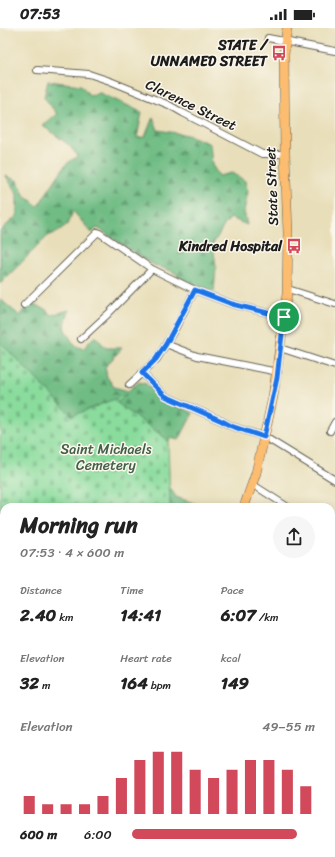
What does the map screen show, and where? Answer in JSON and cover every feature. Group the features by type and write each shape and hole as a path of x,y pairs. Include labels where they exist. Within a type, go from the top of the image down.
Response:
{"main road":[{"name":"State Street","path":"245,503 252,484 264,437 278,372 288,288 285,154 285,41 287,28"}],"street":[{"path":"268,38 335,51"},
{"name":"Clarence Street","path":"37,70 89,74 104,79 169,105 183,114 262,154 285,154"},
{"path":"24,305 98,232 152,269 195,290 232,304 284,317"},
{"path":"81,339 152,269"},
{"path":"288,288 335,304"},
{"path":"129,385 156,359 166,344 195,290"},
{"path":"166,344 197,356 278,372"},
{"path":"280,348 335,366"},
{"path":"142,373 165,396 231,426 264,437 335,480"},
{"path":"330,432 335,422"},
{"path":"252,484 282,503"}],"green space":[{"path":"48,81 81,85 89,95 100,93 142,112 137,138 145,137 153,117 158,130 188,135 210,144 212,165 219,176 232,173 245,181 248,192 244,211 247,225 231,218 225,224 213,244 216,267 214,292 184,280 172,271 154,265 97,228 92,233 73,211 68,224 57,232 48,236 0,284 0,231 17,216 17,194 6,176 18,181 24,195 38,206 66,164 78,156 69,145 42,125 57,114 44,97"},
{"path":"0,299 20,316 30,303 45,309 52,315 69,310 64,328 74,345 83,349 95,336 106,348 122,348 105,367 107,377 114,387 128,391 139,382 146,384 162,399 193,413 179,440 170,438 164,458 166,482 176,497 193,503 118,503 0,395"},
{"name":"Saint Michaels Cemetery","path":"0,342 72,416 127,394 117,403 168,440 170,503 0,503"}],"place":[{"name":"STATE / UNNAMED STREET","path":"279,53"},
{"name":"Kindred Hospital","path":"294,246"}],"route":[{"path":"195,290 232,304 284,317 277,378 264,437 231,426 165,396 142,373 156,359 166,344 195,290"}]}
